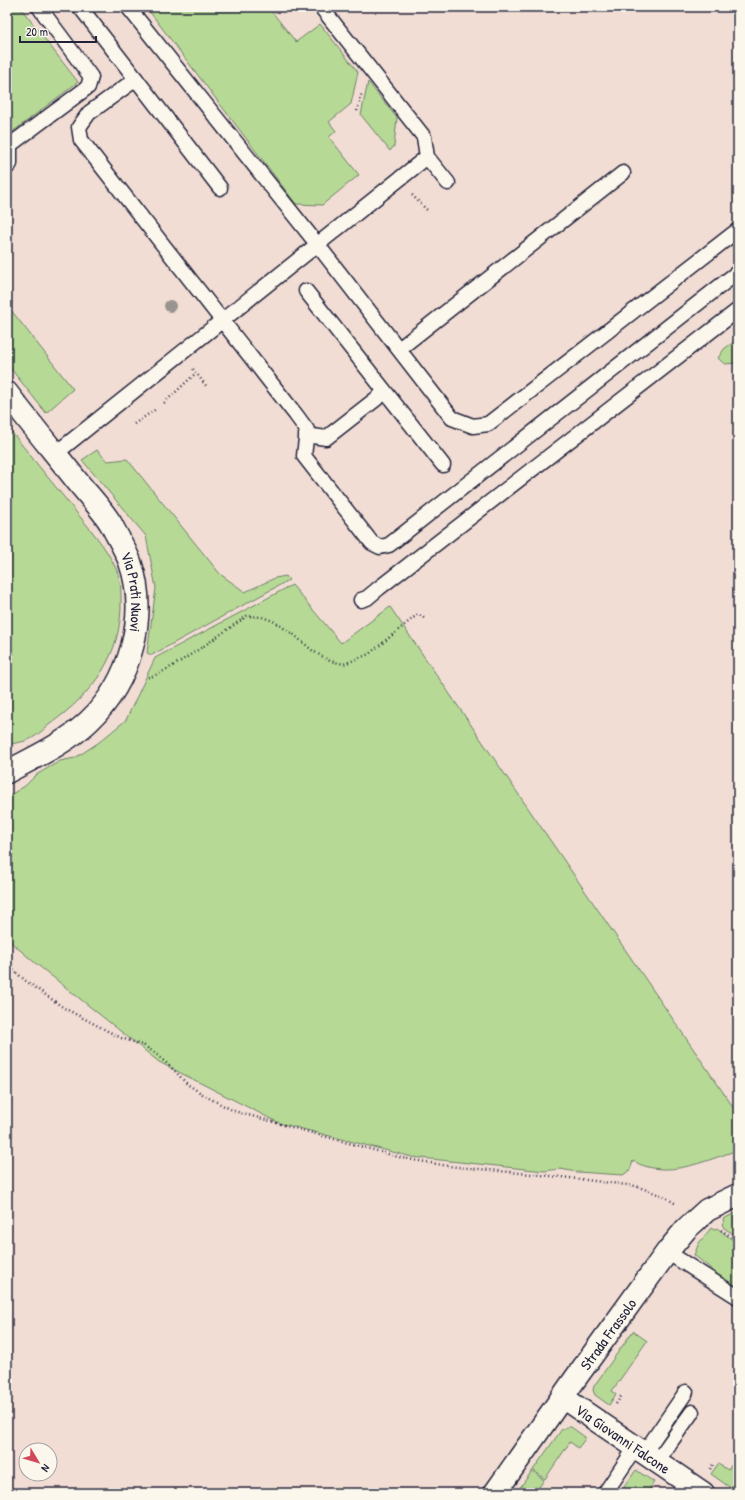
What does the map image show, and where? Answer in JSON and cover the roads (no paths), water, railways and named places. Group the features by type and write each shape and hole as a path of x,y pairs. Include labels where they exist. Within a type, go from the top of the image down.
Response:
{"street":[{"name":"Via Prati Nuovi","path":"7,393 110,522 130,562 135,583 137,612 135,636 124,672 111,696 89,721 66,739 7,772"},
{"name":"Strada Frassolo","path":"495,1493 562,1397 667,1252 686,1229 707,1210 738,1195"},
{"name":"Via Giovanni Falcone","path":"562,1397 703,1493"}],"lane":[{"path":"7,167 10,164 10,145 88,86 92,77 39,7"},
{"path":"80,7 220,188"},
{"path":"128,7 317,244 452,418 473,426 488,424 738,230"},
{"path":"321,7 424,138 427,156 448,183"},
{"path":"136,79 89,113 80,127 81,140 296,414 307,430 304,456 372,543 380,546 389,545 738,272"},
{"path":"55,454 427,156"},
{"path":"399,349 623,173"},
{"path":"306,291 443,465"},
{"path":"361,600 367,598 738,310"},
{"path":"306,435 326,438 385,392"},
{"path":"667,1252 738,1298"},
{"path":"646,1454 686,1392"},
{"path":"605,1493 692,1412"}]}
